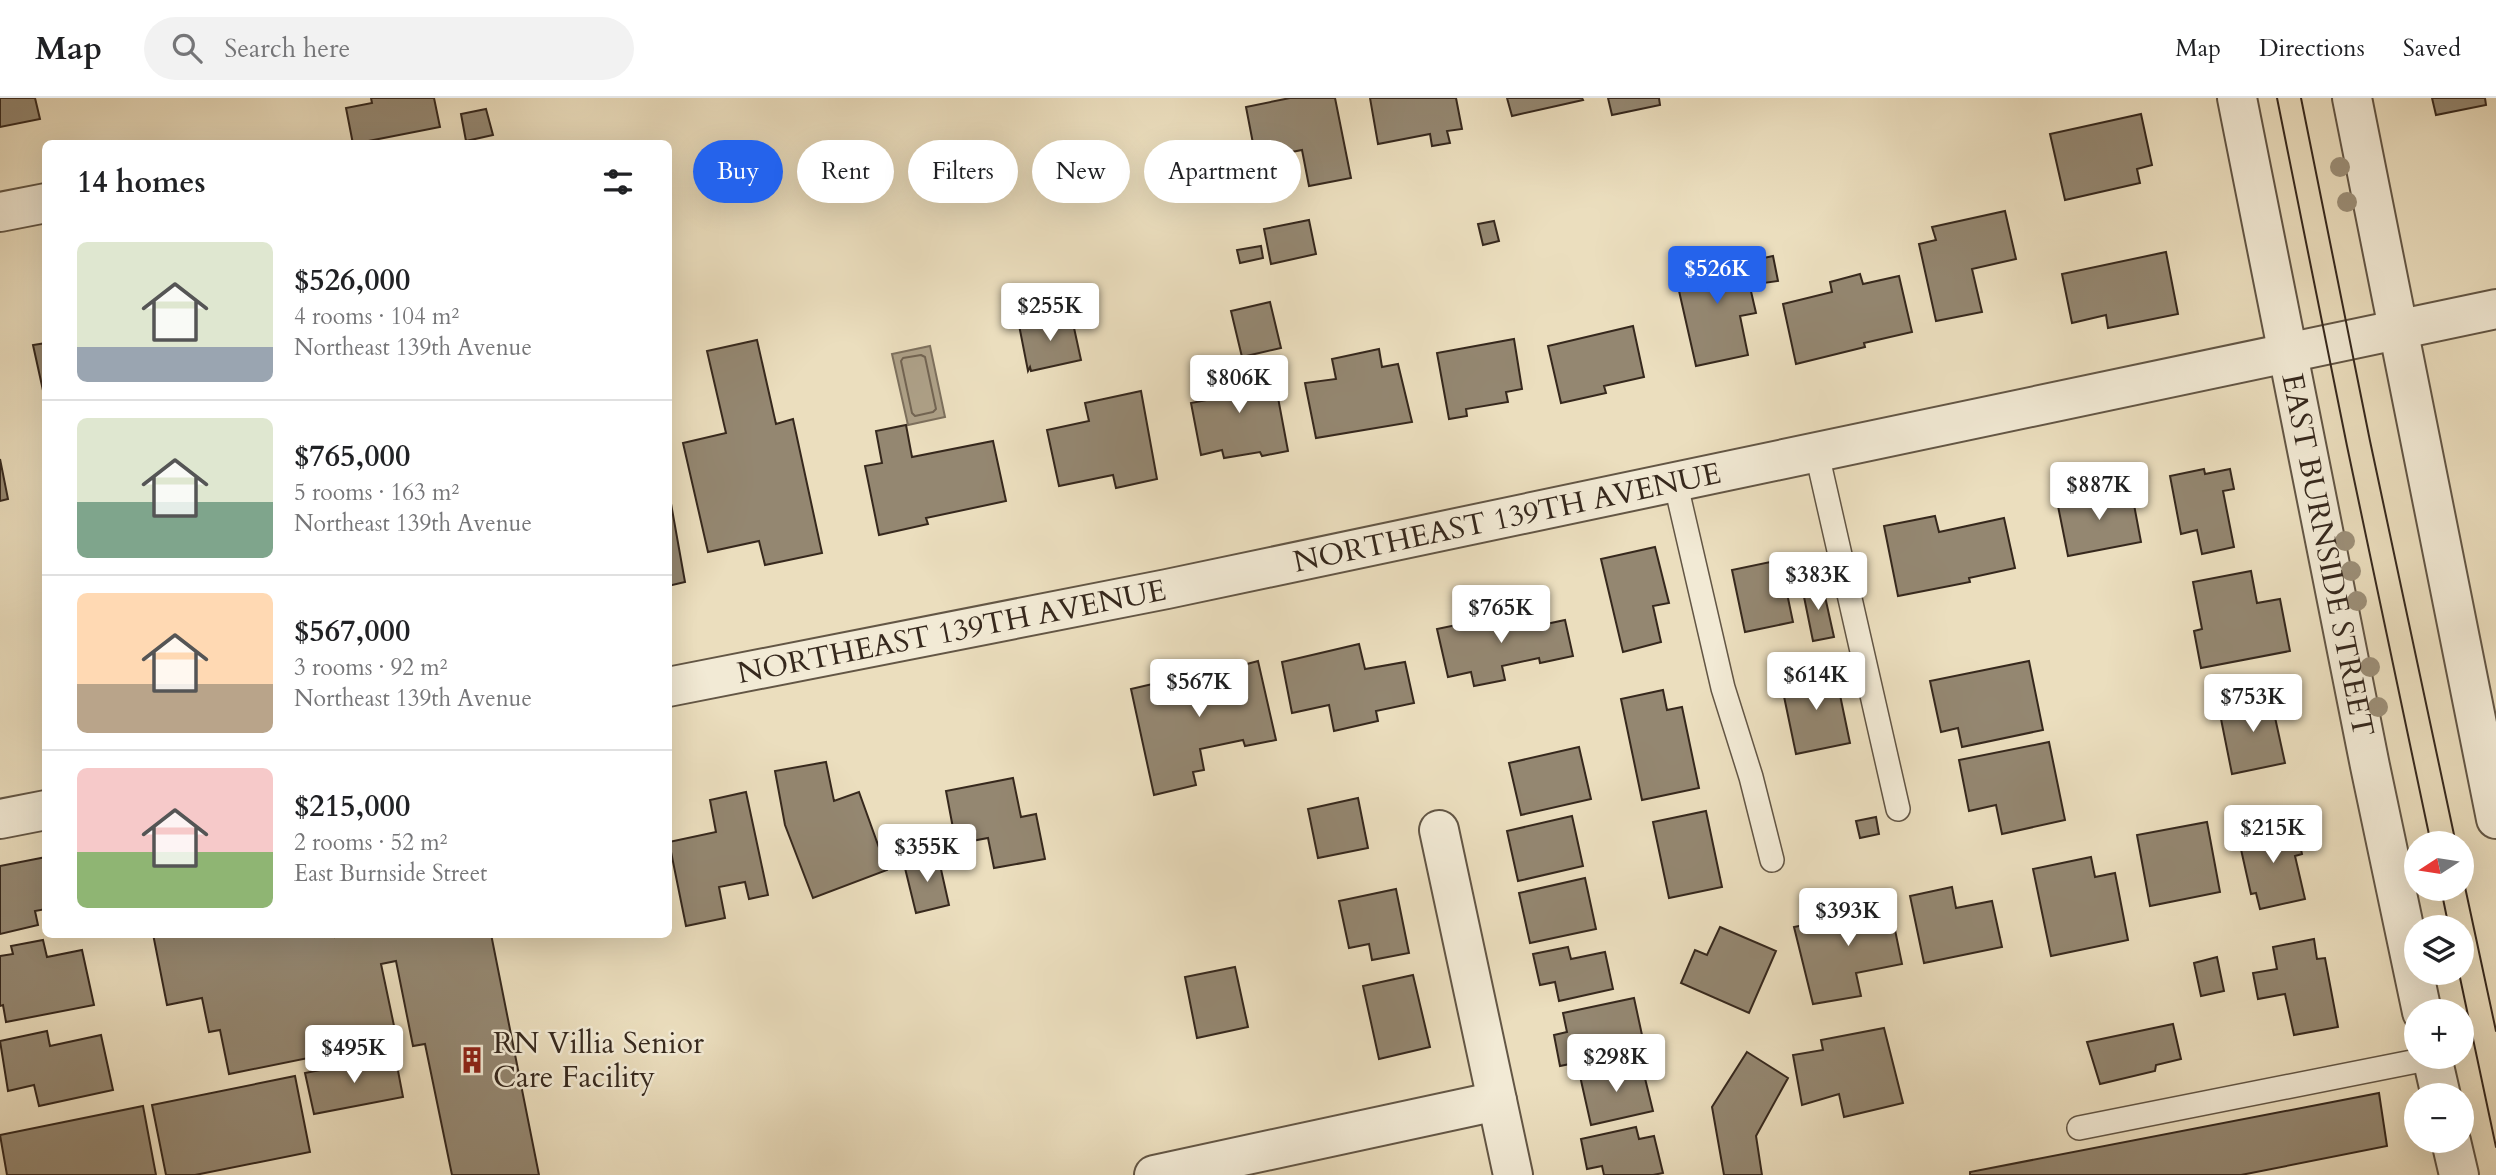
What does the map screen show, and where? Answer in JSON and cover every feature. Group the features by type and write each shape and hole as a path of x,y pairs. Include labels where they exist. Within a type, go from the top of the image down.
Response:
{"street":[{"name":"EAST BURNSIDE STREET","path":"2237,98 2419,999"},
{"path":"2352,98 2496,819"},
{"path":"0,212 42,204"},
{"name":"NORTHEAST 139TH AVENUE","path":"672,686 1167,589 2496,309"},
{"path":"0,819 42,811"},
{"path":"1439,830 1513,1175"},
{"path":"1154,1175 1497,1101"},
{"path":"2454,1153 2459,1175"}],"lane":[{"path":"1817,454 1898,809"},
{"path":"1675,481 1723,688 1751,777 1772,860"},
{"path":"2079,1128 2404,1063"}],"water":[{"path":"930,346 945,417 908,425 892,354"}],"building":[{"path":"0,98 35,98 40,119 0,127"},
{"path":"371,98 434,98 440,127 373,140 352,140 346,108 372,103"},
{"path":"1290,98 1335,98 1351,178 1309,186 1301,140 1252,140 1246,107"},
{"path":"1370,98 1456,98 1462,129 1447,131 1450,143 1432,146 1430,134 1378,144"},
{"path":"1507,98 1582,98 1583,100 1512,116"},
{"path":"1608,98 1659,98 1660,105 1612,115"},
{"path":"2432,98 2485,98 2486,105 2436,115"},
{"path":"486,109 493,135 466,140 461,114"},
{"path":"2141,114 2152,165 2137,169 2140,183 2065,200 2050,134"},
{"path":"2005,211 2016,259 1972,269 1982,312 1936,321 1919,244 1936,240 1932,227"},
{"path":"1309,220 1316,254 1271,264 1264,229"},
{"path":"1494,221 1499,241 1483,245 1478,224"},
{"path":"1261,246 1263,258 1240,263 1237,250"},
{"path":"1741,248 1756,313 1740,316 1748,355 1696,366 1677,282 1692,278 1688,260"},
{"path":"2166,252 2178,314 2108,328 2106,315 2072,323 2062,274"},
{"path":"1773,256 1778,281 1764,283 1759,259"},
{"path":"1860,274 1863,284 1899,276 1912,332 1864,343 1865,347 1796,364 1783,304 1832,292 1830,282"},
{"path":"1270,302 1281,348 1242,357 1231,311"},
{"path":"1071,314 1081,360 1031,371 1030,367 1028,371 1019,325"},
{"path":"1633,326 1644,377 1604,386 1606,393 1561,403 1548,346"},
{"path":"1514,339 1522,389 1506,392 1508,402 1466,409 1467,416 1449,419 1437,353"},
{"path":"757,340 776,424 793,419 822,553 765,565 759,541 708,552 683,443 726,433 707,351"},
{"path":"42,344 42,386 33,345"},
{"path":"1379,349 1382,367 1398,364 1412,422 1316,438 1305,383 1336,379 1332,359"},
{"path":"1246,361 1260,390 1276,387 1288,451 1262,456 1260,452 1224,458 1222,450 1201,455 1191,403 1212,399 1206,368"},
{"path":"1141,391 1157,479 1116,488 1113,475 1059,486 1047,430 1089,421 1085,403"},
{"path":"906,425 912,457 993,441 1006,501 926,518 928,524 879,535 865,466 882,463 876,431"},
{"path":"0,459 8,499 0,501"},
{"path":"2204,469 2205,474 2230,469 2234,489 2223,491 2234,547 2202,554 2197,530 2181,534 2170,476"},
{"path":"2103,486 2106,499 2132,494 2141,542 2068,556 2058,506 2075,503 2073,492"},
{"path":"672,509 685,582 672,585"},
{"path":"1935,516 1939,532 2004,518 2015,568 1969,578 1970,582 1898,596 1884,526"},
{"path":"1655,547 1669,603 1653,606 1661,642 1623,652 1601,559"},
{"path":"1780,560 1793,622 1745,632 1732,570"},
{"path":"2251,571 2257,603 2280,599 2290,651 2201,668 2194,631 2202,629 2193,582"},
{"path":"1822,583 1834,637 1813,641 1802,587"},
{"path":"1528,610 1532,627 1565,620 1573,656 1540,663 1539,658 1502,666 1505,680 1474,686 1471,672 1448,677 1437,629"},
{"path":"1359,644 1365,669 1405,662 1414,703 1376,711 1378,721 1334,731 1329,705 1292,713 1282,662"},
{"path":"1230,661 1232,668 1258,661 1276,740 1245,746 1243,740 1200,749 1204,770 1193,772 1196,785 1154,795 1131,689 1174,679 1173,674"},
{"path":"2029,661 2043,730 1962,747 1958,728 1941,732 1930,681"},
{"path":"1835,671 1850,743 1796,754 1781,682"},
{"path":"1663,690 1667,710 1682,707 1699,788 1642,800 1621,699"},
{"path":"2269,690 2285,763 2232,774 2221,719 2237,716 2233,698"},
{"path":"2049,742 2065,820 2002,834 1996,805 1969,811 1959,760"},
{"path":"1579,747 1591,799 1521,815 1509,763"},
{"path":"826,762 834,801 859,792 887,870 813,898 785,825 775,771"},
{"path":"1013,778 1021,817 1036,814 1045,859 994,868 988,838 956,844 946,791"},
{"path":"746,792 768,895 749,899 745,882 719,887 725,918 686,926 672,857 672,841 716,832 710,800"},
{"path":"1358,798 1368,848 1318,858 1308,809"},
{"path":"1706,811 1722,887 1669,898 1653,822"},
{"path":"1572,816 1583,866 1518,881 1507,831"},
{"path":"1876,817 1879,834 1860,838 1856,821"},
{"path":"2207,822 2220,892 2150,906 2137,835"},
{"path":"2295,823 2302,854 2295,856 2305,899 2260,909 2256,893 2251,894 2238,836"},
{"path":"938,856 949,905 916,913 904,864"},
{"path":"2091,857 2095,877 2115,873 2128,940 2051,956 2033,869"},
{"path":"42,858 42,910 35,911 38,925 0,934 0,866"},
{"path":"1585,878 1596,929 1530,943 1519,893"},
{"path":"1952,887 1956,908 1992,901 2002,947 1924,963 1910,896"},
{"path":"1396,889 1409,953 1372,960 1369,944 1349,948 1339,901"},
{"path":"1887,891 1902,964 1856,973 1861,996 1813,1004 1794,927 1848,916 1844,901"},
{"path":"1720,927 1776,951 1749,1013 1681,983 1695,950 1707,955"},
{"name":"RN Villia Senior Care Facility","path":"154,938 492,938 539,1175 452,1175 425,1044 413,1046 396,961 381,964 397,1040 229,1074 220,1030 209,1032 202,998 167,1005"},
{"path":"2314,939 2317,959 2325,958 2338,1027 2294,1035 2285,994 2258,999 2253,973 2277,969 2273,947"},
{"path":"43,940 47,957 82,950 94,1005 6,1022 3,1005 0,1006 0,956 13,954 11,946"},
{"path":"1568,947 1571,959 1605,952 1613,989 1559,1001 1555,982 1540,985 1533,954"},
{"path":"2217,957 2224,991 2201,996 2194,963"},
{"path":"1235,967 1248,1027 1197,1038 1185,977"},
{"path":"1413,975 1430,1047 1379,1059 1363,986"},
{"path":"1634,998 1642,1035 1615,1040 1618,1054 1560,1066 1554,1035 1567,1032 1563,1013"},
{"path":"2173,1024 2181,1059 2156,1065 2155,1071 2100,1084 2087,1042"},
{"path":"1884,1028 1903,1103 1844,1117 1839,1094 1802,1105 1793,1055 1823,1050 1821,1040"},
{"path":"47,1031 50,1046 101,1035 113,1090 39,1106 34,1085 8,1091 0,1041"},
{"path":"1747,1052 1788,1078 1756,1136 1762,1175 1724,1175 1712,1107"},
{"path":"395,1055 403,1097 314,1114 305,1073"},
{"path":"1641,1062 1653,1111 1591,1125 1580,1076"},
{"path":"295,1076 310,1152 195,1175 166,1175 152,1105"},
{"path":"2379,1093 2387,1146 2241,1175 1970,1175 1970,1172"},
{"path":"143,1106 156,1175 7,1175 0,1135"},
{"path":"1636,1127 1639,1139 1654,1136 1663,1173 1604,1175 1602,1166 1587,1169 1581,1139"}],"tram line":[{"path":"2277,98 2428,831"},
{"path":"2301,98 2370,441 2453,831"},
{"path":"2443,901 2446,915"},
{"path":"2468,901 2496,1031"},
{"path":"2462,985 2496,1147"}],"place":[{"name":"RN Villia Senior Care Facility","path":"472,1060"}]}
